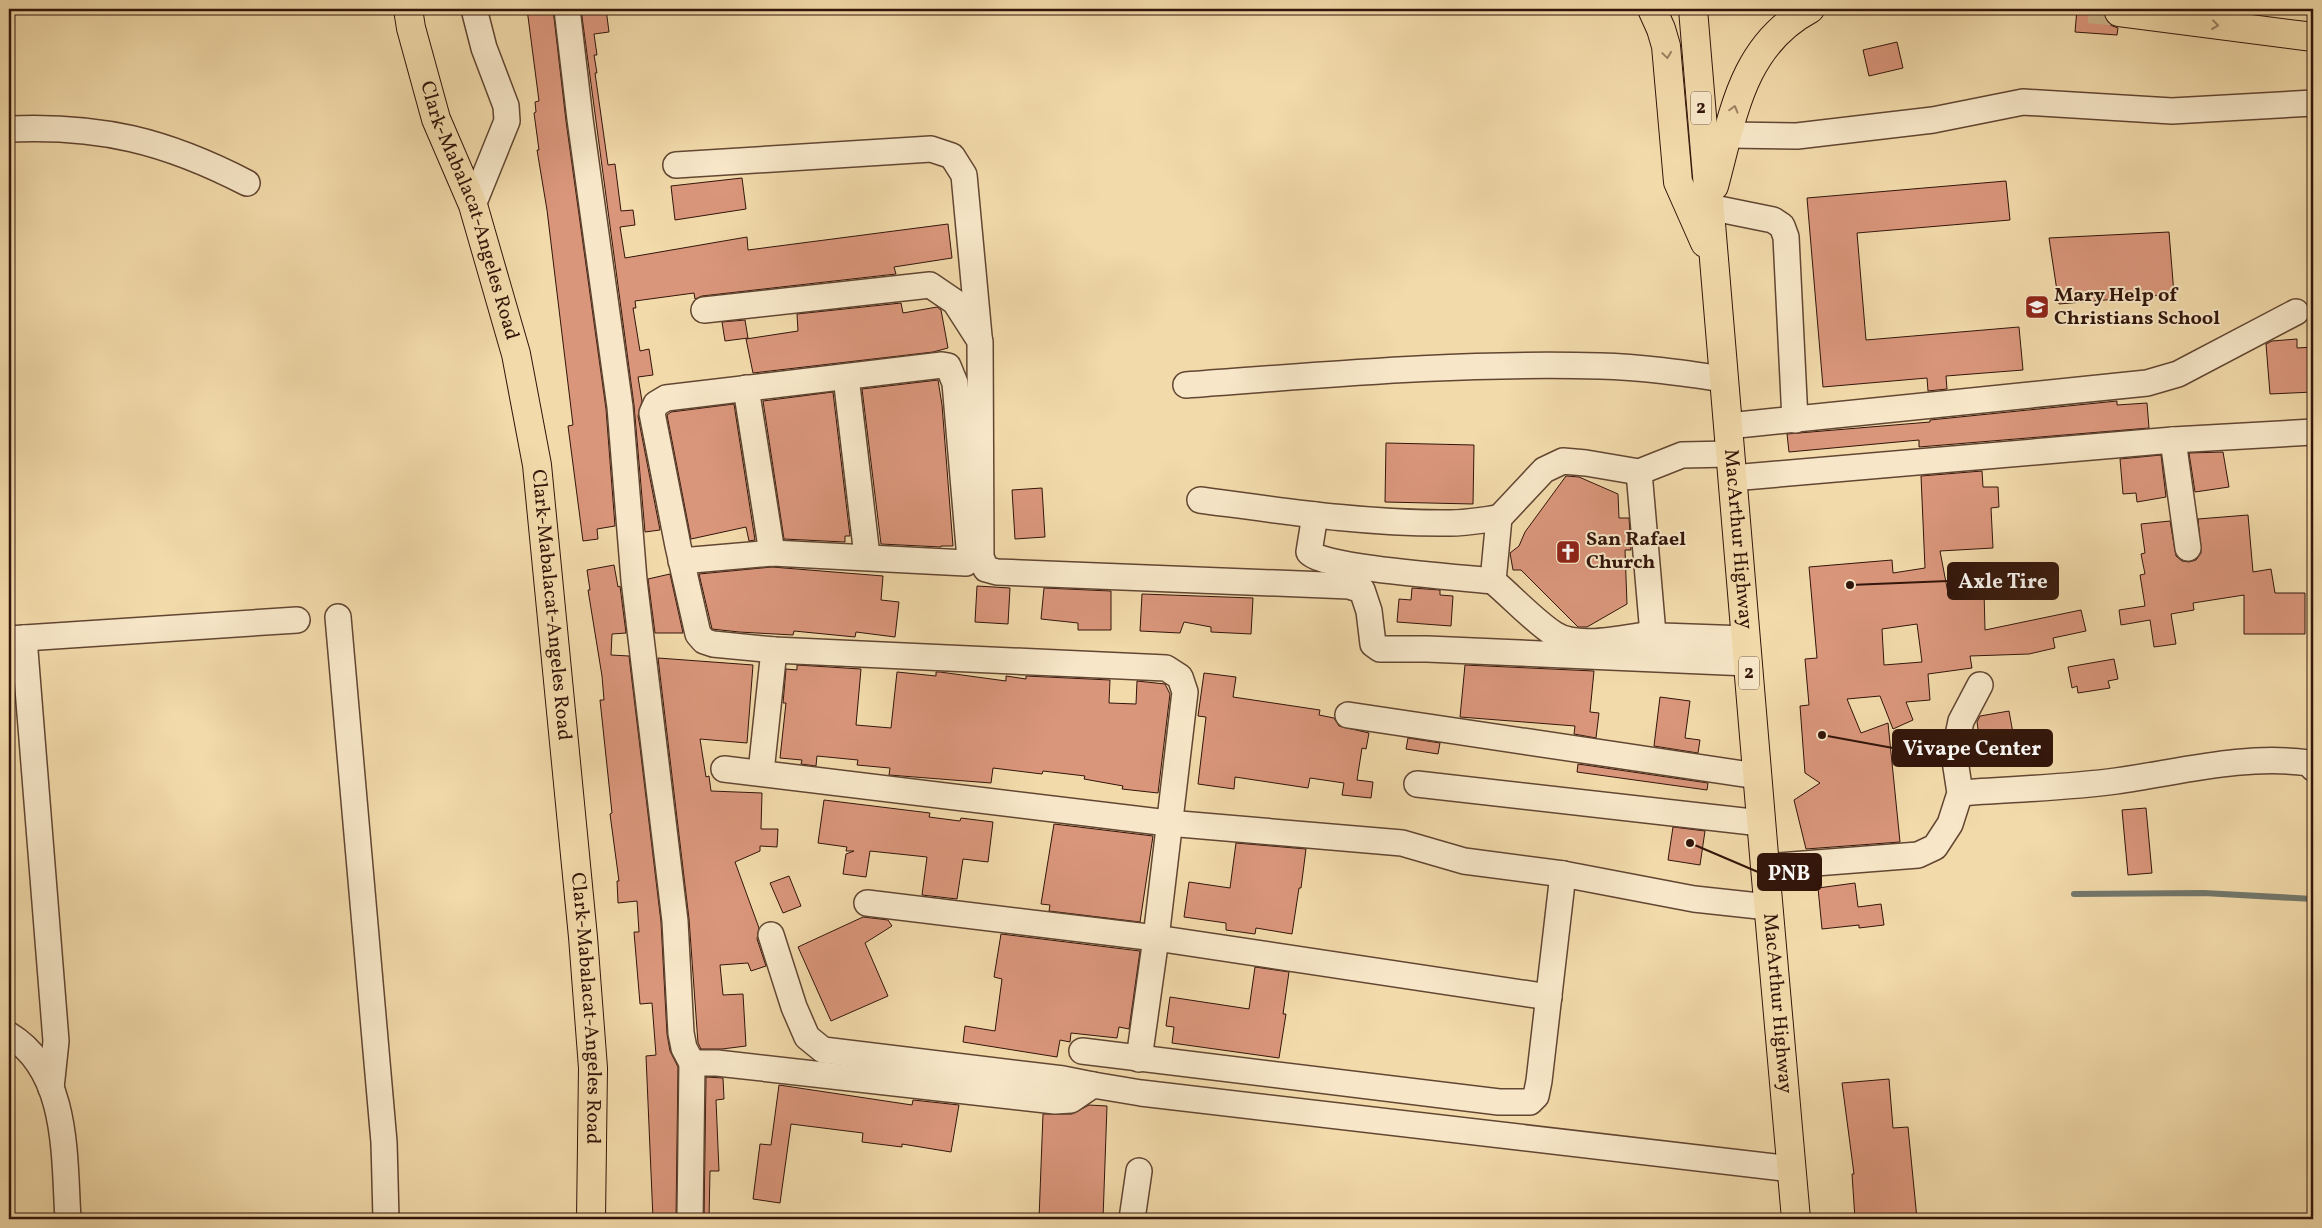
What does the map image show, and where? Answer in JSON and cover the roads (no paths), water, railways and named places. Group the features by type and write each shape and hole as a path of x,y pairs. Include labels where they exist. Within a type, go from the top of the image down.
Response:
{"main road":[{"name":"Clark-Mabalacat-Angeles Road","path":"408,9 411,28 436,119 473,205 516,354 537,465 593,1068 591,1219"},
{"path":"1652,9 1662,29 1666,46 1678,182 1714,263"},
{"name":"MacArthur Highway","path":"1693,9 1764,867 1796,1219"},
{"path":"1709,207 1735,106 1745,80 1760,52 1775,34 1795,17 1810,9"},
{"path":"2119,12 2313,37"}],"street":[{"path":"473,205 507,121 506,106 484,48 474,9"},
{"path":"568,9 580,119 620,407 634,580 675,921 681,1032 684,1048 692,1063 690,1219"},
{"path":"1728,135 1797,136 1933,120 2023,102 2172,111 2313,103"},
{"path":"9,129 52,127 108,133 172,149 207,162 247,183"},
{"path":"676,165 932,149 952,156 960,164 964,175 980,341 981,557 986,569 997,572 1348,586 1362,590 1366,599 1373,644 1380,649 1747,651"},
{"path":"1709,207 1773,220 1782,226 1786,237 1795,420"},
{"path":"704,310 930,286 955,302 980,341"},
{"path":"1728,426 2147,384 2178,374 2296,312"},
{"path":"682,561 772,553 867,556 966,563 970,559 955,383 948,366 942,365 846,378 666,398 656,404 652,413 682,561 698,634 704,641 713,644 774,650 1166,668 1180,677 1185,692 1168,823 1156,938 1139,1059"},
{"path":"1186,385 1437,368 1539,366 1601,366 1665,371 1724,379"},
{"path":"846,378 867,556"},
{"path":"746,388 772,553"},
{"path":"1493,581 1499,518 1544,470 1562,461 1639,472 1682,455 1731,466 2313,432"},
{"path":"2174,440 2188,548"},
{"path":"1639,472 1653,634"},
{"path":"1200,500 1315,515 1451,523 1499,518"},
{"path":"1315,515 1309,552 1316,557 1358,567 1493,581 1556,635 1589,642 1653,634 1747,651"},
{"path":"338,617 384,1142 386,1219"},
{"path":"52,1088 56,1041 16,639 297,620"},
{"path":"761,772 774,650"},
{"path":"1764,867 1918,855 1935,847 1950,824 1960,793 1954,754 1961,721 1980,686"},
{"path":"1348,715 1757,776"},
{"path":"1960,793 2114,781 2252,760 2312,764"},
{"path":"724,769 1168,823 1402,843 1464,861 1563,874 1677,896 1768,907"},
{"path":"1417,784 1761,822"},
{"path":"1082,1051 1518,1103 1530,1102 1536,1096 1539,1081 1563,874"},
{"path":"867,902 1156,938 1549,997"},
{"path":"771,935 794,1007 807,1037 823,1050 1063,1079 1142,1093 1792,1169"},
{"path":"9,1035 32,1053 43,1068 52,1088 60,1124 68,1219"},
{"path":"692,1063 717,1063 1056,1101 1071,1100 1093,1085"},
{"path":"1132,1219 1139,1171"}],"waterway":[{"path":"2074,894 2204,893 2313,899"}],"tunnel":[{"path":"2089,9 2119,12"}],"place":[{"name":"Mary Help of Christians School","path":"2037,307"},
{"name":"San Rafael Church","path":"1568,552"},
{"name":"Axle Tire","path":"1850,585"},
{"name":"Vivape Center","path":"1822,735"},
{"name":"PNB","path":"1690,843"}]}
